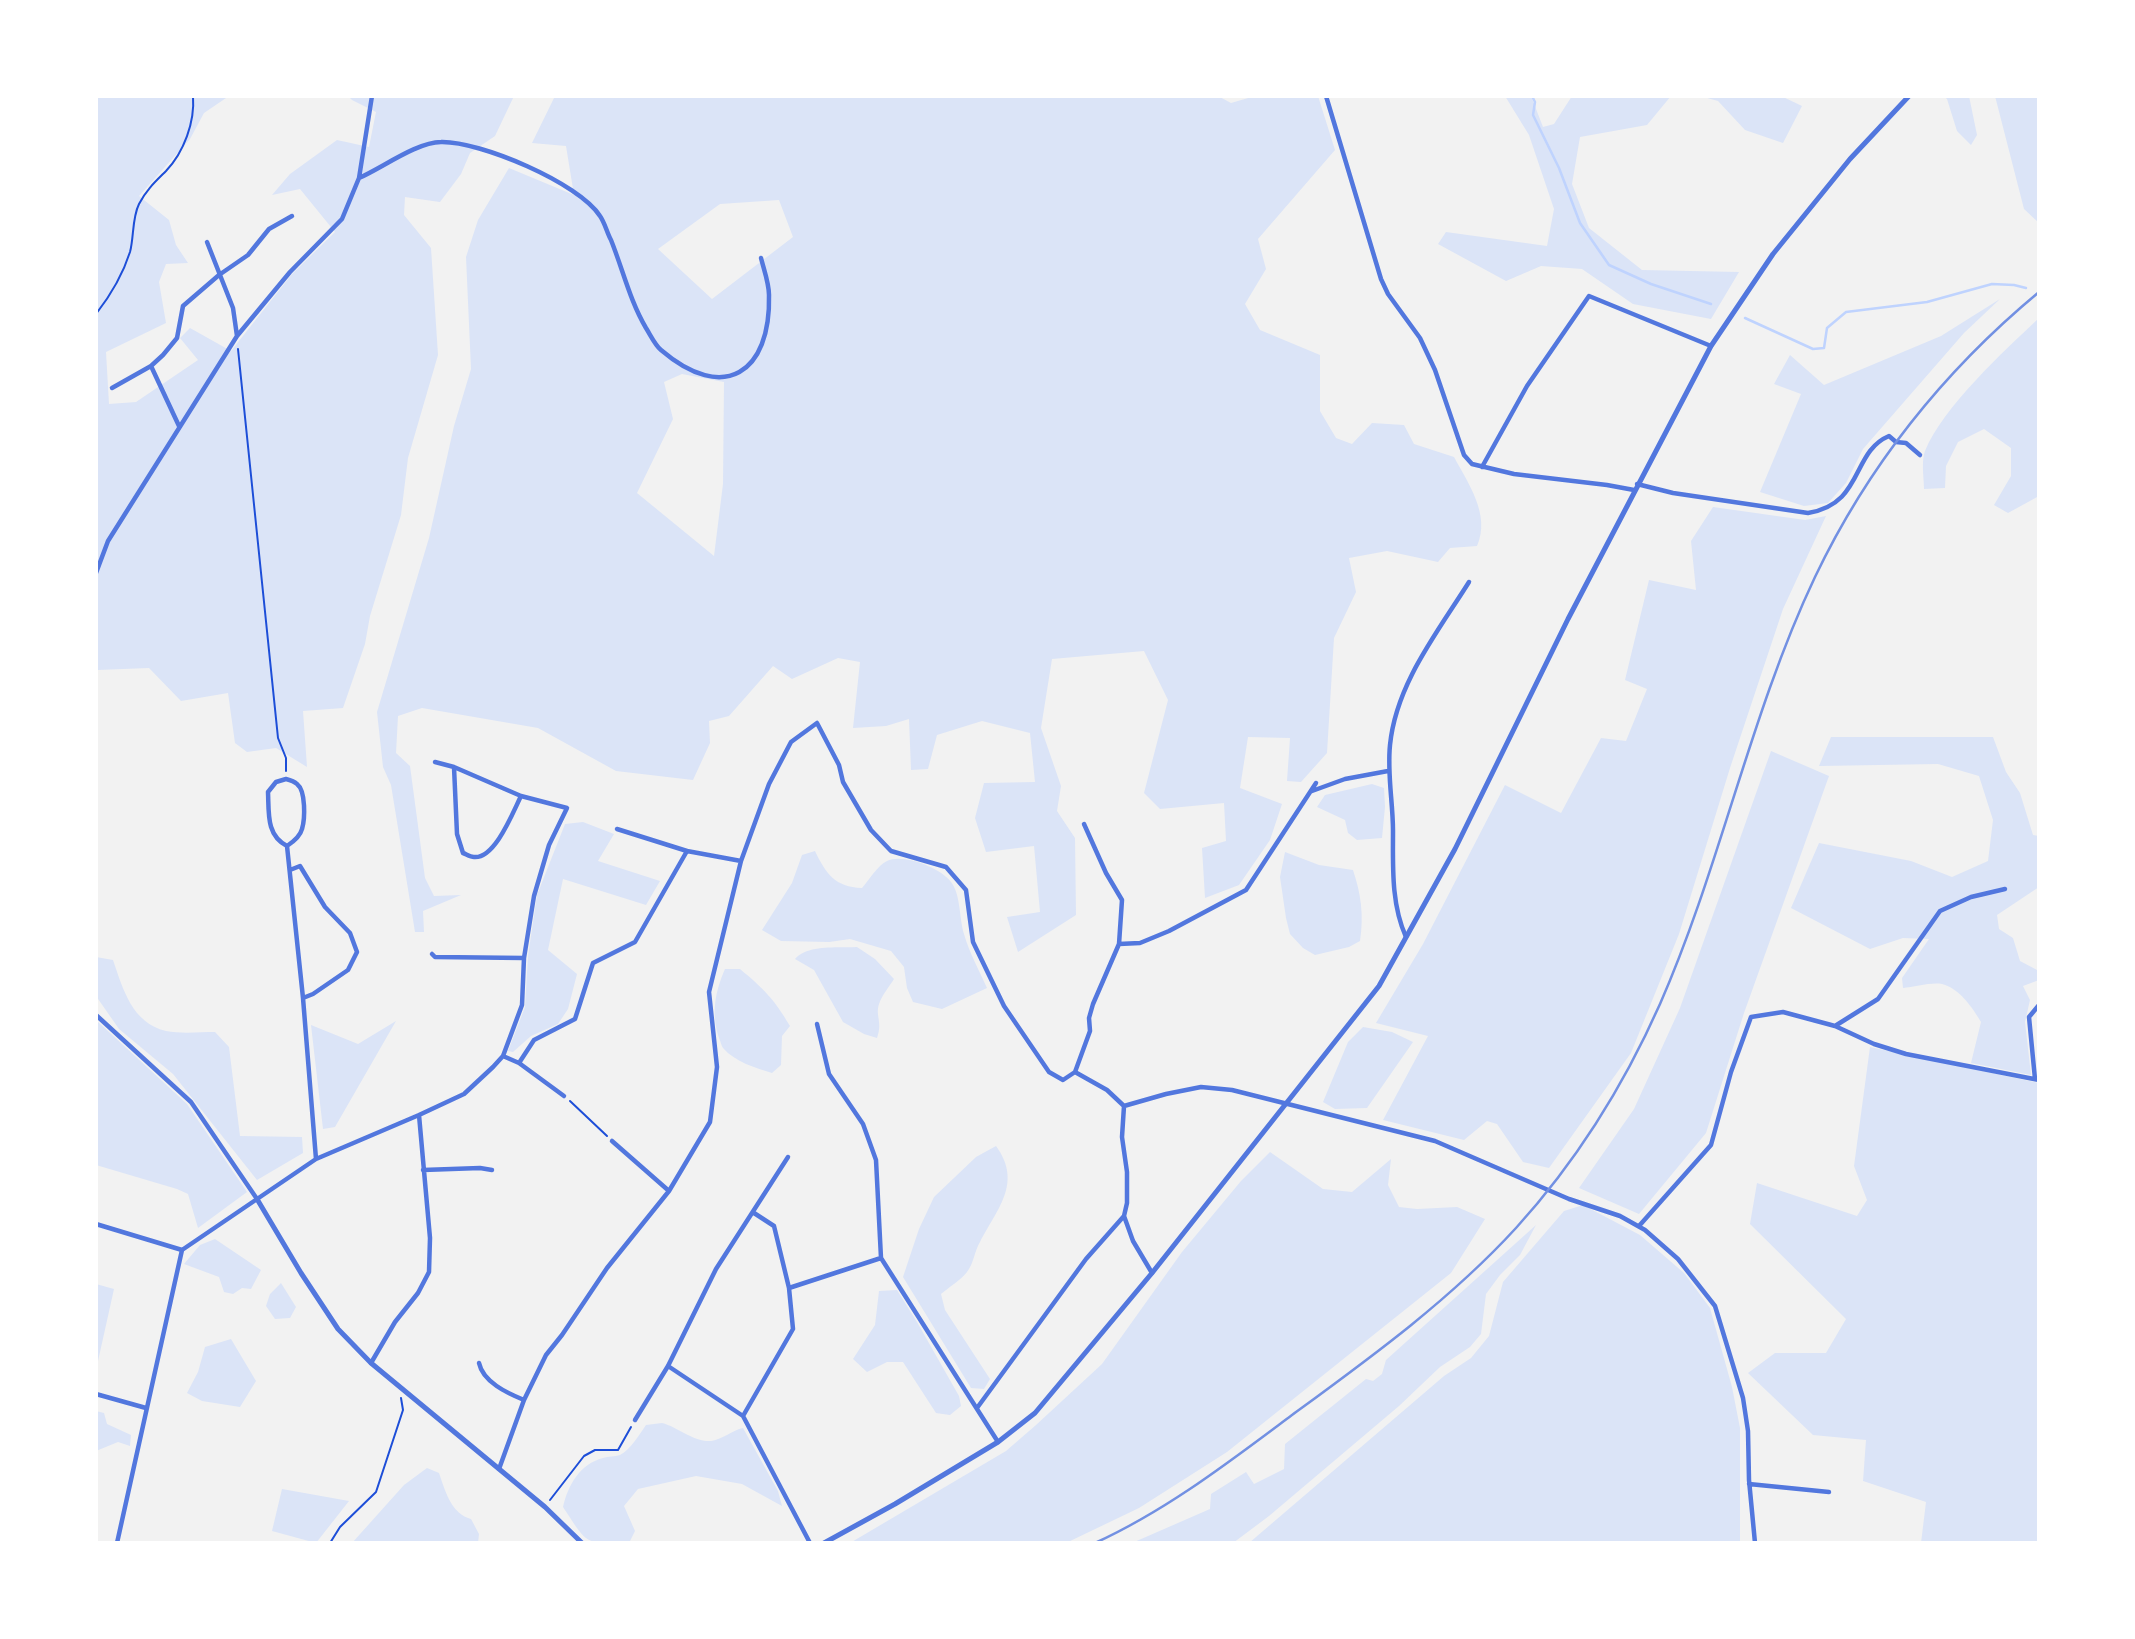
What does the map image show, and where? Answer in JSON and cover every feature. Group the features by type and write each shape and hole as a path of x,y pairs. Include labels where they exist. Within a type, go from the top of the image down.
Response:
{"street":[{"path":"96,573 108,541 237,336 290,272 341,219 359,178 372,96"},
{"path":"1326,96 1381,279 1388,294 1420,338 1445,395 1459,445 1472,464 1514,474 1635,487 1808,513 1836,504 1847,491 1874,445 1882,439 1889,436 1896,442 1906,443 1920,455"},
{"path":"824,1543 998,1442 1035,1412 1152,1273 1379,986 1455,849 1635,487 1711,346 1781,243 1850,159 1909,96"},
{"path":"359,178 410,151 439,142 480,147 566,185 600,215 621,265 635,310 657,347 683,368 699,376 721,379 750,365 765,339 769,293 761,258"},
{"path":"112,388 151,366 163,355 177,338 183,306 219,275 248,256 269,229 292,216"},
{"path":"207,242 233,308 237,336"},
{"path":"1482,467 1527,386 1589,296 1711,346"},
{"path":"151,366 179,427"},
{"path":"1406,937 1398,918 1393,870 1393,818 1388,771 1390,744 1398,705 1414,670 1469,582"},
{"path":"499,1469 524,1400 546,1355 607,1268 669,1191 710,1122 717,1068 709,992 741,861 769,784 791,742 817,723 839,765 843,782 871,830 891,850 946,867 966,890 973,942 1004,1006 1049,1072 1063,1080 1075,1072 1090,1031 1089,1018 1093,1004 1119,944 1122,900 1106,873 1084,824"},
{"path":"117,1543 182,1250 316,1159 464,1094 503,1056 522,1005 524,958 534,896 549,845 567,808 521,796 454,767 435,762"},
{"path":"454,767 457,834 463,853 474,857 487,854 497,842 521,796"},
{"path":"1311,791 1345,779 1388,771"},
{"path":"286,779 297,784 302,792 302,830 295,841 287,846 278,841 271,832 268,792 276,782 286,779"},
{"path":"1119,944 1140,943 1169,931 1246,890 1316,783"},
{"path":"617,830 687,851 741,861"},
{"path":"287,846 316,1159"},
{"path":"519,1063 534,1040 575,1019 593,963 635,942 687,851"},
{"path":"290,870 300,866 325,907 350,933 357,952 348,970 303,998"},
{"path":"1835,1026 1878,999 1940,911 1971,897 2005,889"},
{"path":"432,954 435,957 524,958"},
{"path":"1639,1226 1711,1145 1731,1072 1751,1017 1783,1012 1835,1026 1874,1044 1906,1054 2037,1079 2029,1017 2039,1005"},
{"path":"96,1015 191,1102 257,1199 300,1273 338,1329 371,1363 545,1507 582,1543"},
{"path":"817,1024 829,1074 863,1124 876,1160 881,1258 998,1442"},
{"path":"503,1056 519,1063 564,1096"},
{"path":"1075,1072 1107,1090 1124,1106"},
{"path":"1124,1106 1201,1087 1232,1090 1435,1141 1639,1226 1678,1259 1715,1306 1743,1398 1748,1431 1749,1484 1755,1543"},
{"path":"977,1408 1086,1259 1124,1216 1127,1203 1127,1172 1122,1137 1124,1106"},
{"path":"371,1363 429,1272 430,1238 419,1115"},
{"path":"612,1141 669,1191"},
{"path":"635,1420 668,1366 716,1269 788,1157"},
{"path":"423,1170 492,1170"},
{"path":"743,1416 793,1329 789,1288 774,1226 754,1213"},
{"path":"1124,1216 1133,1241 1152,1273"},
{"path":"96,1224 182,1250"},
{"path":"789,1288 881,1258"},
{"path":"479,1363 481,1370 492,1382 524,1400"},
{"path":"668,1366 743,1416 810,1543"},
{"path":"96,1394 146,1408"},
{"path":"1749,1484 1829,1492"}],"path":[{"path":"96,314 108,298 130,252 138,206 153,183 168,169 186,139 194,111 193,96"},
{"path":"237,336 278,738 286,758 286,779"},
{"path":"564,1096 594,1121 612,1141"},
{"path":"330,1543 340,1527 376,1492 403,1410 398,1386"},
{"path":"545,1507 584,1456 595,1450 618,1450 635,1420"}],"shaded area":[{"path":"96,96 229,96 204,113 190,139 139,196 169,220 176,245 188,263 166,264 159,282 166,323 106,352 109,404 136,402 198,360 180,338 190,328 231,351 292,274 335,232 300,189 272,195 290,174 337,140 369,147 376,112 348,96 514,96 495,136 470,153 461,174 440,202 405,197 404,215 431,248 438,355 408,458 401,515 370,616 365,644 343,708 303,711 307,767 276,748 247,752 235,743 228,693 181,701 149,668 98,670 96,674"},
{"path":"555,96 1218,96 1231,103 1255,96 1318,96 1335,150 1258,239 1266,269 1245,304 1260,330 1320,355 1320,411 1336,438 1352,444 1372,423 1404,425 1414,444 1454,457 1480,511 1481,534 1477,546 1450,548 1438,562 1387,551 1349,558 1356,592 1334,638 1327,753 1301,782 1287,781 1290,738 1248,737 1240,788 1282,804 1270,840 1239,885 1205,898 1202,848 1226,841 1224,803 1160,809 1144,793 1168,700 1144,651 1052,659 1041,728 1061,786 1057,811 1075,838 1076,915 1018,952 1007,917 1040,912 1034,846 986,852 975,818 984,783 1035,782 1030,733 982,721 937,735 928,769 911,770 909,719 886,726 853,728 860,662 838,658 792,679 773,666 729,716 709,721 710,743 693,780 616,771 538,728 422,708 398,716 396,753 410,766 425,878 434,896 461,895 423,911 424,932 415,932 391,785 383,767 377,712 429,538 454,426 471,369 466,257 478,220 509,168 574,195 566,146 532,143","holes":["779,200 793,237 712,299 658,249 720,204","682,374 724,382 723,484 714,556 637,493 673,419 664,382"]},
{"path":"1505,96 1531,96 1543,127 1554,124 1572,96 1671,96 1647,125 1580,137 1572,184 1589,228 1642,270 1739,272 1711,319 1633,304 1582,269 1541,266 1506,281 1438,244 1446,232 1547,246 1554,209 1529,135"},
{"path":"1700,96 1781,96 1802,106 1783,143 1745,130 1718,101"},
{"path":"1943,96 1969,96 1977,135 1971,145 1957,131 1947,99"},
{"path":"1995,96 2039,96 2039,223 2024,209"},
{"path":"2000,299 1964,333 1863,449 1846,483 1828,503 1804,506 1760,492 1801,394 1774,384 1790,355 1824,385 1941,336"},
{"path":"2039,318 2039,496 2008,513 1994,505 2011,476 2011,448 1984,429 1958,442 1946,466 1945,488 1924,489 1925,451 1945,416 1976,380"},
{"path":"1713,507 1805,520 1826,516 1783,609 1679,934 1631,1053 1549,1168 1523,1162 1497,1124 1487,1121 1464,1140 1383,1120 1428,1036 1376,1023 1423,944 1505,785 1561,813 1601,738 1626,741 1647,689 1625,680 1649,580 1696,590 1691,541"},
{"path":"1831,737 1993,737 2006,772 2020,793 2033,835 2039,836 2039,887 1997,915 1999,929 2013,938 2020,961 2039,971 2039,980 2023,986 2030,1000 2025,1022 2031,1075 1971,1063 1981,1022 1960,994 1942,984 1903,988 1902,978 1929,939 1903,938 1870,949 1791,908 1819,843 1911,861 1952,877 1988,861 1993,820 1979,776 1938,764 1819,766"},
{"path":"1771,751 1829,776 1744,1013 1706,1133 1639,1214 1579,1188 1634,1109 1680,1008"},
{"path":"1372,784 1384,788 1382,838 1357,840 1348,833 1345,820 1317,807 1325,795"},
{"path":"583,822 614,834 598,861 660,881 646,905 563,879 548,950 577,974 568,1009 558,1024 531,1036 513,1052 508,1051 525,1007 528,956 537,895 565,824"},
{"path":"815,851 832,878 853,887 862,888 880,866 894,859 921,863 946,877 957,893 966,941 987,988 942,1009 913,1002 907,988 904,967 891,951 850,939 829,942 781,941 762,930 792,883 802,855"},
{"path":"1285,852 1319,865 1353,870 1361,905 1360,941 1349,947 1315,955 1303,948 1290,934 1280,877"},
{"path":"857,947 875,959 894,979 879,1004 877,1038 843,1022 814,970 795,959 815,949"},
{"path":"96,957 113,960 130,1003 145,1021 166,1031 215,1032 229,1047 240,1136 302,1137 303,1153 257,1180 173,1074 119,1029 96,996"},
{"path":"725,969 740,969 748,976 773,1001 790,1026 782,1036 781,1065 772,1073 740,1061 722,1046 715,1011"},
{"path":"96,1020 187,1104 247,1192 198,1228 188,1194 96,1165"},
{"path":"396,1021 335,1127 323,1129 311,1025 358,1044"},
{"path":"1363,1027 1392,1032 1413,1042 1367,1108 1335,1109 1323,1102 1348,1042"},
{"path":"1870,1047 2039,1083 2039,1543 1921,1543 1926,1502 1863,1481 1866,1440 1813,1435 1748,1373 1775,1353 1826,1353 1846,1319 1750,1224 1757,1183 1857,1216 1867,1200 1854,1166"},
{"path":"996,1146 1004,1159 1007,1172 1007,1184 1000,1207 978,1246 969,1269 941,1294 945,1310 990,1379 984,1389 971,1388 903,1277 919,1229 934,1197 976,1157"},
{"path":"1270,1152 1323,1189 1352,1192 1391,1159 1388,1185 1399,1207 1457,1207 1485,1219 1451,1273 1227,1452 1139,1508 1066,1543 850,1543 1006,1451 1102,1364 1182,1252 1241,1181"},
{"path":"1583,1205 1640,1235 1684,1273 1710,1308 1732,1387 1740,1428 1740,1543 1249,1543 1444,1376 1471,1358 1489,1336 1503,1282 1564,1211"},
{"path":"1536,1225 1520,1255 1486,1294 1481,1334 1470,1347 1440,1367 1399,1406 1269,1516 1233,1543 1132,1543 1210,1509 1211,1494 1246,1472 1254,1484 1284,1469 1285,1444 1366,1379 1373,1381 1382,1374 1386,1360"},
{"path":"215,1239 261,1270 251,1289 242,1288 233,1294 224,1292 219,1277 184,1264 200,1245"},
{"path":"281,1283 296,1307 290,1318 275,1319 266,1306 270,1294"},
{"path":"96,1284 114,1289 96,1370"},
{"path":"897,1290 959,1396 961,1406 950,1415 936,1413 903,1362 887,1362 867,1372 853,1359 875,1325 879,1291"},
{"path":"231,1339 256,1381 240,1407 202,1401 187,1393 198,1372 205,1347"},
{"path":"96,1411 104,1413 107,1424 131,1435 130,1446 118,1442 96,1451"},
{"path":"662,1423 704,1441 715,1440 743,1428 778,1491 782,1506 742,1484 696,1476 638,1489 624,1506 635,1531 629,1543 595,1542 583,1536 563,1507 576,1476 595,1461 624,1452 635,1442 646,1425"},
{"path":"427,1468 439,1473 454,1507 471,1519 479,1534 478,1543 352,1543 404,1485"},
{"path":"282,1489 349,1501 316,1543 272,1531"}],"waterway":[{"path":"1532,96 1535,102 1533,115 1559,168 1580,223 1609,265 1651,284 1711,304"},
{"path":"1745,318 1813,349 1824,348 1827,328 1846,312 1927,302 1992,284 2026,288"}],"railway":[{"path":"1095,1543 1147,1516 1197,1484 1351,1372 1464,1280 1516,1228 1559,1177 1597,1122 1631,1064 1660,1004 1701,898 1772,682 1792,629 1836,536 1884,459 1941,387 2005,322 2039,292"}]}
